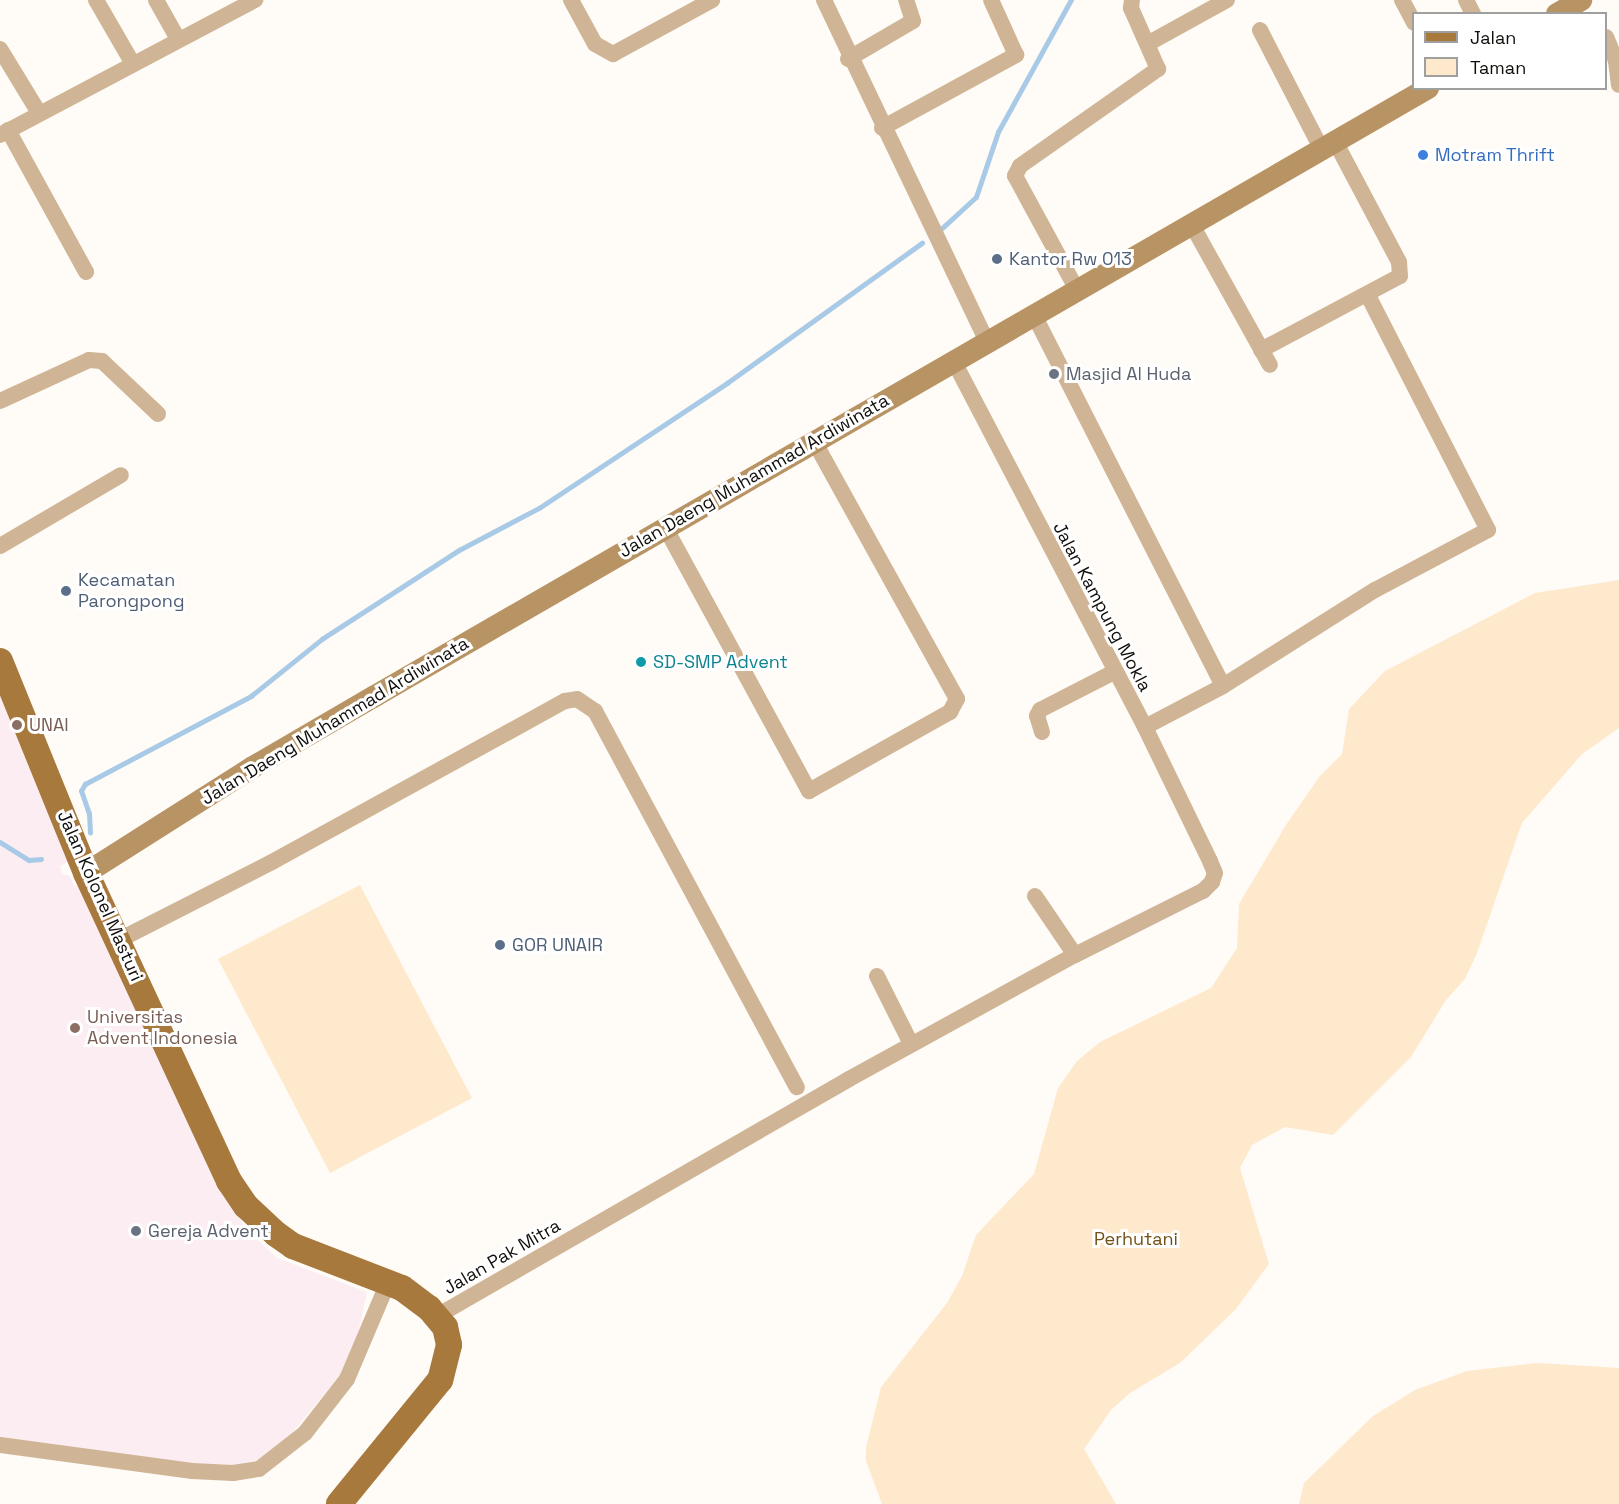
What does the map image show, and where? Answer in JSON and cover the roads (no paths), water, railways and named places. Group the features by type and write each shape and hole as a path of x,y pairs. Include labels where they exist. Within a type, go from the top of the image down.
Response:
{"main road":[{"path":"1560,12 1580,0"},
{"name":"Jalan Daeng Muhammad Ardiwinata","path":"86,873 263,761 953,360 1424,90"},
{"name":"Jalan Kolonel Masturi","path":"0,662 86,873 229,1181 246,1206 293,1246 388,1281 437,1316"},
{"path":"339,1504 440,1380 449,1346 437,1316"}],"street":[{"path":"96,0 133,64"},
{"path":"156,0 178,39"},
{"path":"86,273 4,133 255,0"},
{"path":"571,0 595,44 613,54 712,0"},
{"path":"824,0 849,59 987,342"},
{"path":"849,59 914,21 906,0"},
{"path":"882,128 1017,55 991,0"},
{"path":"1077,290 1052,239 1018,186 1016,170 1153,74 1158,65 1131,8 1132,0"},
{"path":"1149,44 1227,0"},
{"path":"1402,0 1412,20"},
{"path":"1260,30 1401,269 1400,276 1368,295 1261,350"},
{"path":"1607,42 1616,60 1619,85"},
{"path":"0,49 39,113"},
{"path":"1192,225 1270,365"},
{"path":"1145,727 1223,686 1375,590 1488,530 1368,295"},
{"path":"1034,315 1223,686"},
{"path":"0,401 89,360 102,361 158,414"},
{"name":"Jalan Kampung Mokla","path":"953,360 1113,672 1145,727 1215,873"},
{"path":"665,527 810,791 950,712 957,699 814,441"},
{"path":"0,546 121,475"},
{"path":"1042,732 1037,716 1040,710 1113,672"},
{"path":"119,940 261,868 565,701 577,699 596,711 797,1087"},
{"name":"Jalan Pak Mitra","path":"437,1316 911,1044 1075,955 1203,891 1215,873"},
{"path":"1035,896 1075,955"},
{"path":"877,976 911,1044"},
{"path":"0,1445 192,1471 233,1473 259,1469 305,1433 347,1379 388,1281"}],"waterway":[{"path":"939,231 976,197 998,132 1071,0"},
{"path":"90,833 89,814 81,791 85,784 251,696 322,639 459,550 539,508 727,383 922,243"},
{"path":"0,842 29,860 41,859"}],"place":[{"name":"Motram Thrift","path":"1423,155"},
{"name":"Kantor Rw 013","path":"997,259"},
{"name":"Masjid Al Huda","path":"1054,374"},
{"name":"Kecamatan Parongpong","path":"66,591"},
{"name":"SD-SMP Advent","path":"641,662"},
{"name":"UNAI","path":"17,725"},
{"name":"GOR UNAIR","path":"500,945"},
{"name":"Universitas Advent Indonesia","path":"75,1028"},
{"name":"Gereja Advent","path":"136,1231"}],"park label":[{"name":"Perhutani","path":"1136,1239"}]}
